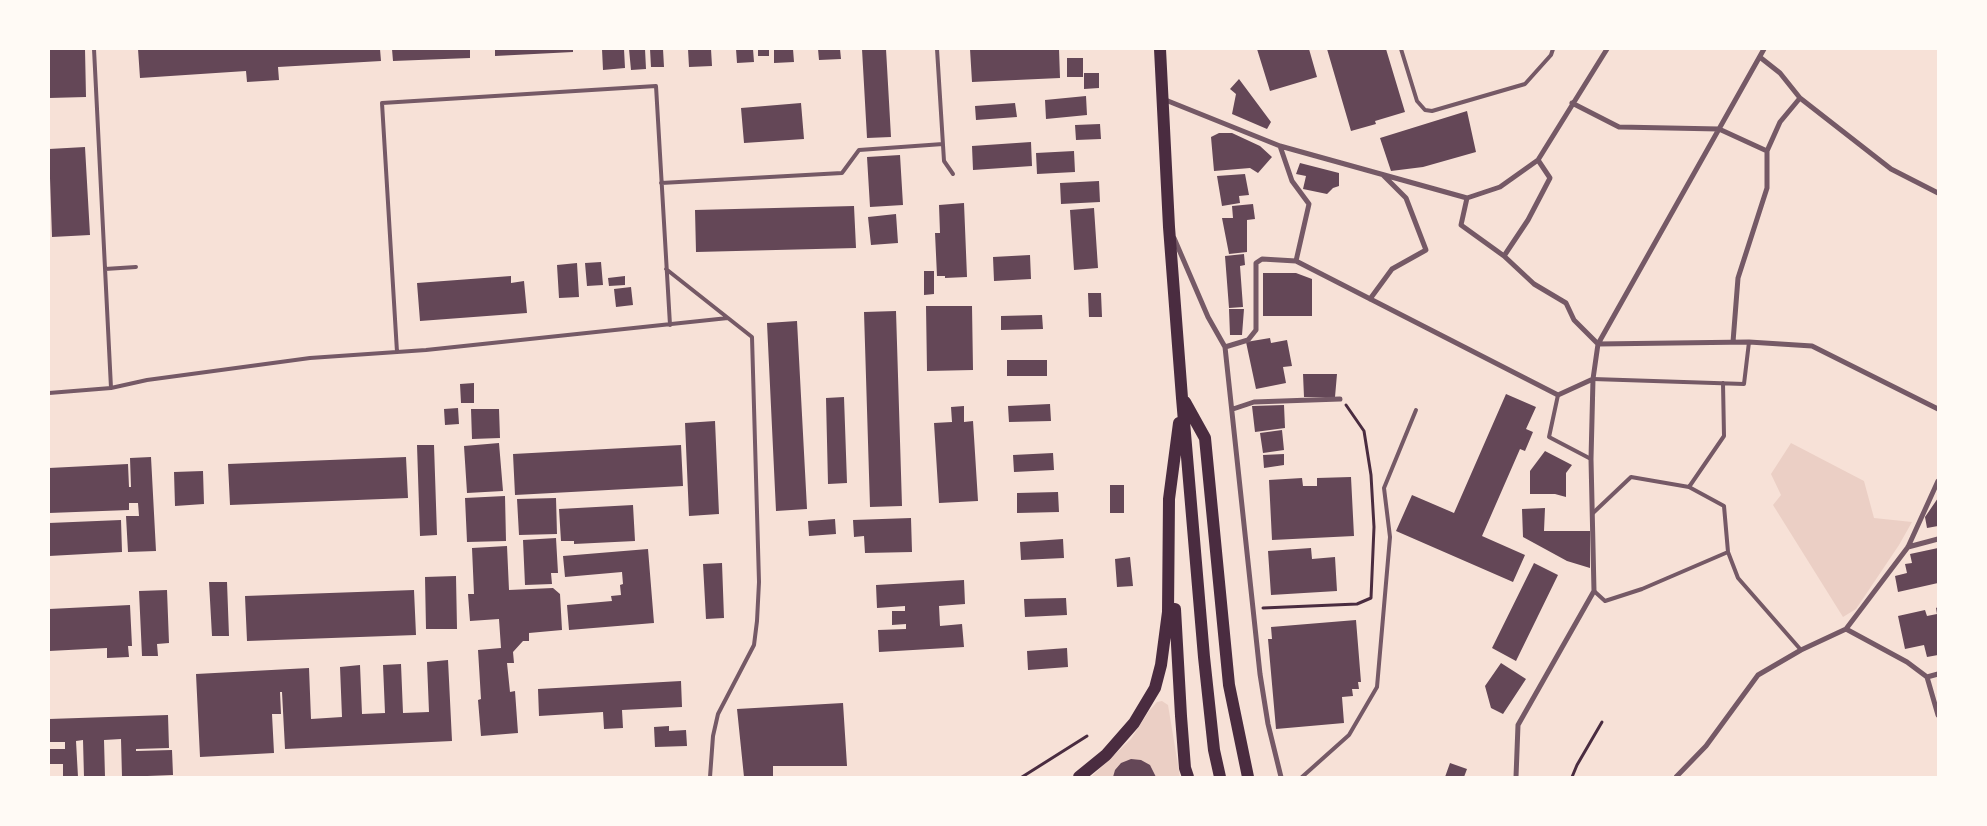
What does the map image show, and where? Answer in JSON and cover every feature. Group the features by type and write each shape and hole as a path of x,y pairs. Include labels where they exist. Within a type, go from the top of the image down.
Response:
{"main road":[{"path":"1160,49 1169,226 1182,398 1204,657 1214,750 1220,777"},
{"path":"1079,777 1094,766 1121,740 1144,708 1154,688 1166,640 1169,499 1182,398"},
{"path":"1182,398 1205,438 1229,685 1248,777"},
{"path":"1169,499 1181,716 1185,768 1188,777"}],"street":[{"path":"1162,98 1280,146 1467,198 1500,187 1538,160 1607,49"},
{"path":"1516,777 1518,725 1594,590 1591,459 1593,379 1598,344 1761,58 1764,49"},
{"path":"1761,58 1780,72 1800,98 1890,170 1938,193"},
{"path":"1733,342 1738,278 1767,188 1767,150 1780,122 1800,98"},
{"path":"1572,104 1619,127 1719,129 1767,150"},
{"path":"1280,146 1292,181 1309,204 1296,261"},
{"path":"1504,256 1528,220 1550,178 1538,160"},
{"path":"1370,299 1392,269 1426,250 1406,198 1383,174"},
{"path":"1467,198 1461,225 1504,256 1534,284 1566,303 1574,320 1598,344 1749,342 1812,346 1938,410"},
{"path":"1169,226 1208,317 1225,347 1260,674 1268,724 1281,777"},
{"path":"1225,347 1248,340 1256,330 1256,263 1262,259 1296,261 1558,395 1593,379"},
{"path":"1233,409 1254,402 1340,400"},
{"path":"1676,777 1706,746 1758,676 1801,650 1846,629 1908,547 1938,481"},
{"path":"1908,547 1938,539"},
{"path":"1846,629 1907,662 1927,677 1938,715"},
{"path":"1927,677 1938,674"}],"lane":[{"path":"94,49 111,388"},
{"path":"937,49 944,161 953,174"},
{"path":"1401,49 1417,101 1425,110 1432,111 1525,84 1551,55 1553,49"},
{"path":"397,352 382,103 656,86 670,325"},
{"path":"661,183 842,172 859,150 943,144"},
{"path":"105,269 136,267"},
{"path":"666,270 752,337 759,590 754,645 718,714 713,736 710,777"},
{"path":"49,393 111,388 147,380 310,358 397,352 728,318"},
{"path":"1593,379 1744,384 1749,342"},
{"path":"1689,487 1724,436 1723,383"},
{"path":"1558,395 1550,437 1591,459"},
{"path":"1302,777 1349,735 1376,687 1390,537 1384,488 1416,410"},
{"path":"1593,512 1631,478 1689,487 1724,506 1728,552 1738,578 1801,650"},
{"path":"1594,590 1605,600 1642,589 1728,552"}],"path":[{"path":"1253,608 1357,604 1371,598 1374,527 1371,475 1364,431 1346,405"},
{"path":"1572,777 1602,722"},
{"path":"1022,777 1087,736"}],"shaded area":[{"path":"1791,443 1864,481 1874,518 1912,522 1899,545 1856,609 1843,617 1773,505 1781,495 1771,474"},
{"path":"1162,701 1168,705 1180,777 1093,777 1131,739 1157,702"}],"building":[{"path":"49,49 85,49 86,97 49,98"},
{"path":"138,49 380,49 381,61 278,67 279,80 247,82 246,71 140,78"},
{"path":"392,49 470,49 470,58 393,61"},
{"path":"495,49 573,49 573,52 495,56"},
{"path":"602,49 624,49 625,68 603,70"},
{"path":"629,49 645,49 646,69 631,70"},
{"path":"650,49 663,49 664,67 651,67"},
{"path":"688,49 711,49 712,66 689,67"},
{"path":"736,49 753,49 754,62 737,63"},
{"path":"758,49 769,49 769,56 758,56"},
{"path":"774,49 793,49 794,62 774,63"},
{"path":"818,49 840,49 841,59 819,60"},
{"path":"862,49 886,49 891,137 867,138"},
{"path":"970,49 1059,49 1060,78 972,82"},
{"path":"1257,49 1309,49 1317,77 1270,91"},
{"path":"1327,49 1386,49 1405,112 1375,121 1376,124 1351,131"},
{"path":"1067,58 1083,58 1083,77 1067,77"},
{"path":"1084,73 1099,73 1099,88 1084,89"},
{"path":"1239,79 1271,122 1267,129 1232,114 1236,94 1230,89"},
{"path":"1086,96 1087,115 1046,119 1045,100"},
{"path":"801,103 804,139 744,143 741,108"},
{"path":"1015,103 1017,117 976,120 975,106"},
{"path":"1467,111 1476,152 1423,167 1391,171 1380,138"},
{"path":"1100,124 1101,139 1076,140 1075,125"},
{"path":"1219,133 1232,133 1260,146 1272,157 1258,173 1250,168 1214,171 1211,137"},
{"path":"1031,142 1032,166 973,170 972,146"},
{"path":"85,147 90,235 52,237 49,149"},
{"path":"1074,151 1075,172 1037,174 1036,153"},
{"path":"900,155 903,205 870,207 867,157"},
{"path":"1300,163 1339,173 1339,186 1333,188 1327,194 1303,189 1306,176 1296,174"},
{"path":"1245,174 1249,195 1239,196 1240,203 1222,206 1217,176"},
{"path":"1099,181 1100,202 1061,204 1060,183"},
{"path":"964,203 967,277 945,278 945,276 937,276 935,233 940,233 939,205"},
{"path":"1253,204 1255,219 1247,220 1247,252 1229,254 1222,218 1233,218 1232,206"},
{"path":"854,206 856,248 696,252 695,210"},
{"path":"1094,208 1098,268 1074,270 1070,210"},
{"path":"896,214 898,243 871,245 868,217"},
{"path":"1244,254 1245,265 1240,266 1243,307 1229,308 1225,256"},
{"path":"1030,255 1031,279 994,281 993,257"},
{"path":"601,262 603,285 587,286 585,263"},
{"path":"577,263 579,297 559,298 557,265"},
{"path":"924,271 934,271 934,294 924,295"},
{"path":"1263,273 1296,273 1312,279 1312,316 1263,316"},
{"path":"511,276 511,283 524,281 527,313 420,321 417,283"},
{"path":"625,276 625,285 609,286 608,278"},
{"path":"631,287 633,305 616,307 614,289"},
{"path":"1088,293 1101,293 1102,317 1089,317"},
{"path":"926,306 972,306 973,370 927,371"},
{"path":"1229,309 1244,309 1242,335 1230,335"},
{"path":"896,311 902,506 870,507 864,312"},
{"path":"1042,315 1043,329 1001,330 1001,316"},
{"path":"797,321 807,509 776,511 767,323"},
{"path":"1270,338 1271,343 1287,340 1292,366 1283,367 1286,383 1256,389 1246,342"},
{"path":"1007,360 1047,360 1047,376 1007,376"},
{"path":"1303,374 1337,374 1335,397 1304,397"},
{"path":"474,383 474,403 461,403 460,384"},
{"path":"1506,394 1536,407 1526,429 1533,432 1525,451 1520,449 1482,536 1525,555 1513,582 1396,531 1412,495 1454,513"},
{"path":"844,397 847,483 828,484 826,398"},
{"path":"1050,404 1051,421 1009,422 1008,406"},
{"path":"1284,405 1285,428 1255,432 1252,406"},
{"path":"964,406 964,422 973,421 978,501 939,503 934,423 952,422 951,407"},
{"path":"458,408 459,424 445,425 444,409"},
{"path":"471,409 499,409 500,438 472,439"},
{"path":"715,421 719,514 689,516 685,423"},
{"path":"1282,430 1284,450 1263,453 1260,433"},
{"path":"499,443 503,491 467,493 464,446"},
{"path":"417,445 434,445 437,535 420,536"},
{"path":"681,445 683,486 515,495 513,454"},
{"path":"1545,451 1572,465 1566,473 1566,497 1555,494 1530,494 1530,471"},
{"path":"1053,453 1054,470 1014,472 1013,455"},
{"path":"1284,454 1284,465 1264,468 1263,455"},
{"path":"151,457 156,551 128,552 126,516 139,516 138,503 129,503 129,510 49,513 49,468 128,464 129,487 131,487 130,458"},
{"path":"406,457 408,498 230,505 228,464"},
{"path":"203,471 204,504 175,506 174,472"},
{"path":"1351,477 1354,536 1272,540 1269,480 1302,478 1303,486 1317,486 1317,478"},
{"path":"1110,485 1124,485 1124,513 1110,513"},
{"path":"1058,492 1059,512 1017,513 1017,493"},
{"path":"505,496 506,541 467,542 465,498"},
{"path":"556,498 557,534 519,535 517,499"},
{"path":"1938,498 1938,526 1927,528 1925,517"},
{"path":"633,505 635,541 574,544 574,541 561,541 559,509"},
{"path":"1545,508 1544,531 1590,531 1590,568 1567,561 1523,537 1522,509"},
{"path":"911,518 912,552 865,553 864,536 854,537 853,520"},
{"path":"835,519 836,534 809,536 808,521"},
{"path":"121,520 122,552 49,556 49,523"},
{"path":"556,538 558,573 551,573 552,584 525,585 523,540"},
{"path":"1063,539 1064,558 1021,560 1020,542"},
{"path":"507,546 509,590 553,588 560,594 562,630 529,633 529,641 523,641 513,652 514,663 507,663 510,692 515,691 518,733 481,736 478,700 481,699 478,650 501,648 499,619 470,621 468,594 474,594 472,548"},
{"path":"1311,548 1312,559 1335,557 1337,591 1271,595 1268,551"},
{"path":"1938,548 1938,583 1898,592 1895,576 1907,573 1905,564 1912,563 1910,554"},
{"path":"648,549 654,623 569,630 567,605 612,601 611,596 621,595 620,585 623,584 622,572 565,577 563,556"},
{"path":"1130,557 1133,586 1117,587 1115,559"},
{"path":"722,563 724,618 706,619 703,564"},
{"path":"1534,563 1558,575 1516,661 1492,648"},
{"path":"456,576 457,629 426,629 425,577"},
{"path":"964,580 965,604 939,606 940,626 962,624 964,647 879,652 878,630 906,629 906,624 892,625 892,611 905,611 905,606 877,608 876,585"},
{"path":"209,582 227,582 229,636 212,636"},
{"path":"167,590 169,643 157,644 158,656 142,656 139,591"},
{"path":"414,590 416,635 247,641 245,596"},
{"path":"1066,598 1067,615 1025,617 1024,599"},
{"path":"130,605 132,646 128,646 129,657 107,658 107,648 49,651 49,609"},
{"path":"1938,607 1938,655 1927,657 1924,645 1905,649 1898,616 1925,610 1927,616 1937,614 1936,608"},
{"path":"1356,620 1361,682 1358,682 1359,689 1352,689 1353,696 1342,697 1344,723 1276,729 1268,639 1272,639 1271,627"},
{"path":"1067,648 1068,667 1028,670 1027,651"},
{"path":"448,660 452,741 285,749 282,692 280,692 281,714 272,714 274,753 200,757 196,674 309,668 311,719 342,717 340,667 360,665 362,714 385,713 383,665 401,664 403,713 429,712 427,662"},
{"path":"1501,663 1526,679 1503,714 1491,708 1485,686"},
{"path":"681,681 682,707 622,710 623,728 604,729 603,712 539,716 538,689"},
{"path":"843,703 847,766 773,766 773,777 744,777 737,709"},
{"path":"168,715 169,748 136,749 136,751 172,750 173,775 122,777 121,739 104,740 105,777 84,777 83,740 76,741 78,777 63,777 63,764 49,764 49,749 65,749 65,742 49,742 49,719"},
{"path":"669,726 669,731 686,730 687,746 655,747 654,727"},
{"path":"1131,759 1141,760 1150,765 1156,777 1113,777 1115,770 1121,763"},
{"path":"1450,763 1467,769 1464,777 1445,777"}]}
